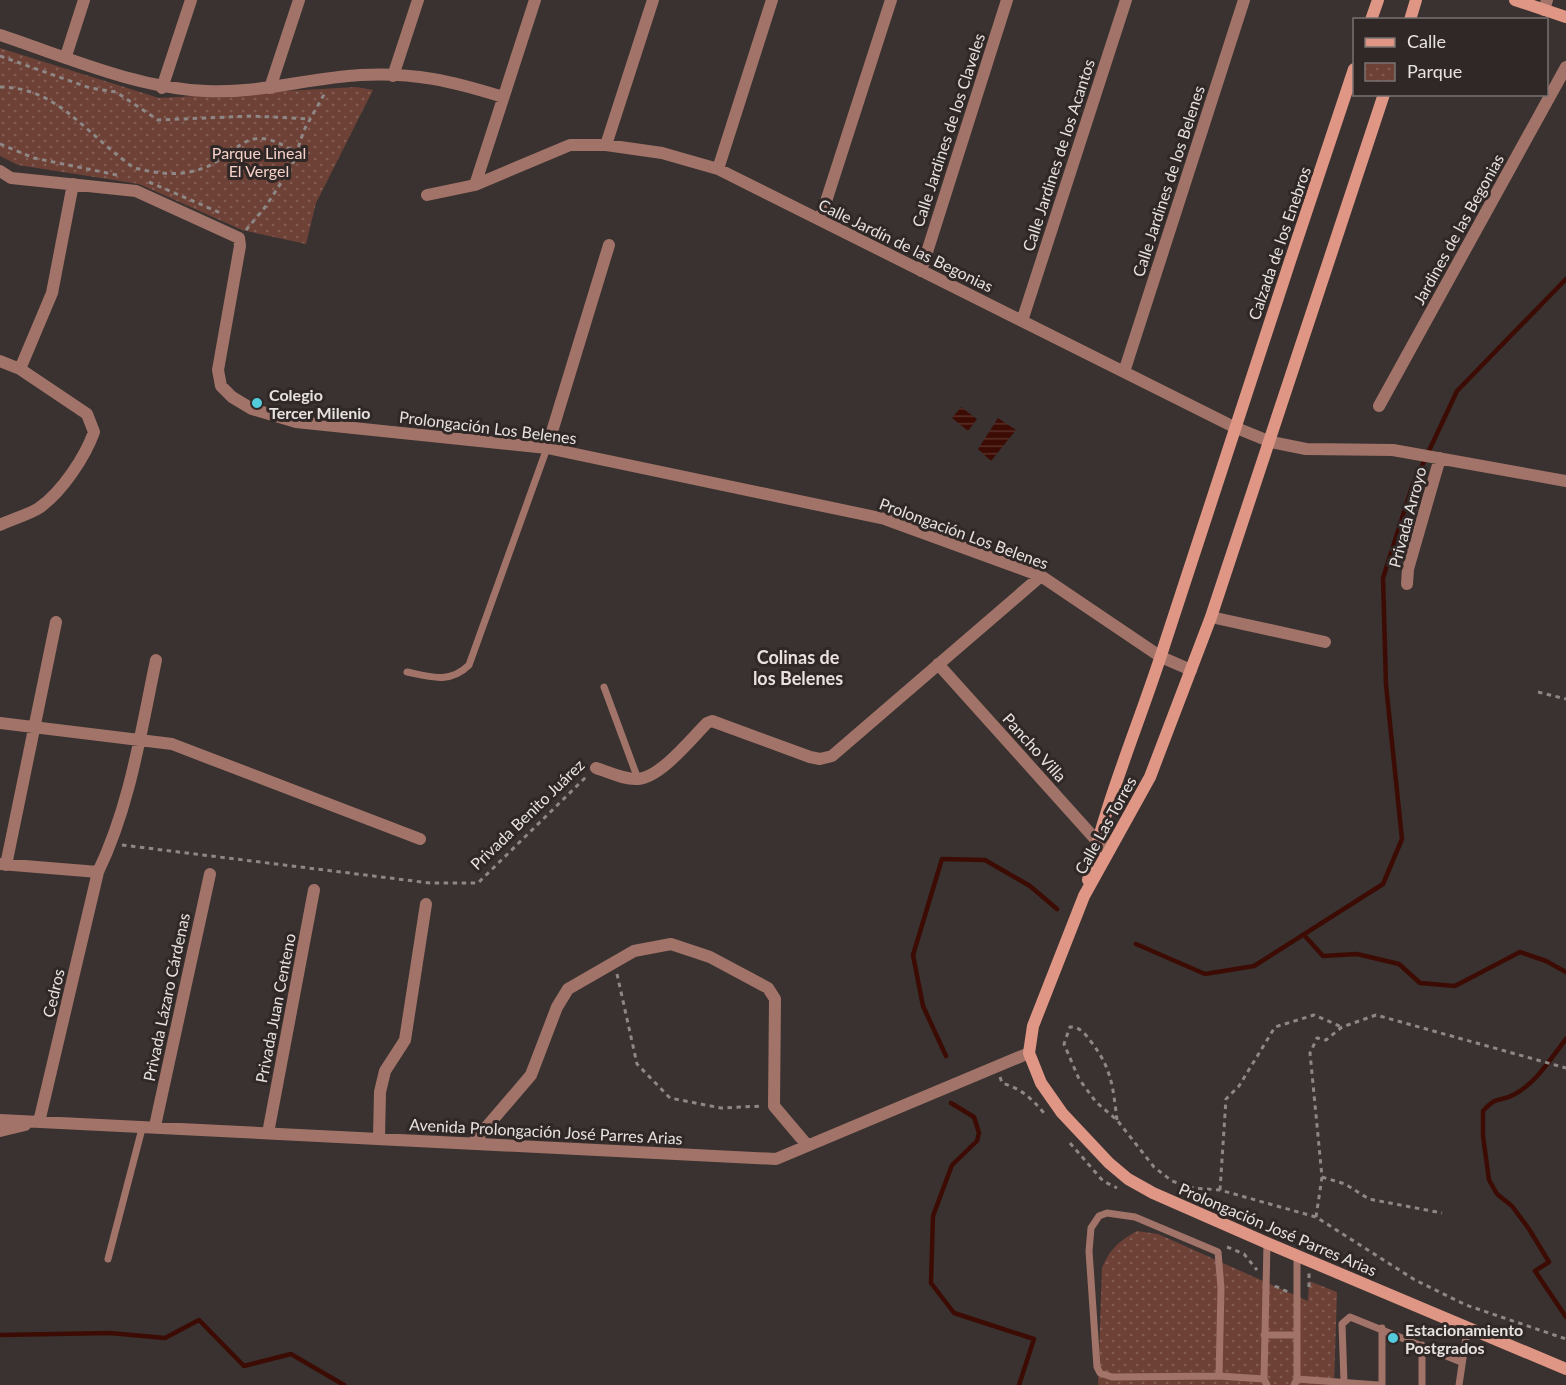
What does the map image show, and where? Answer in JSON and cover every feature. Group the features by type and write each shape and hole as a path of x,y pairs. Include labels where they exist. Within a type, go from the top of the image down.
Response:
{"main road":[{"path":"1372,18 1378,0"},
{"path":"1411,18 1416,0"},
{"path":"1515,0 1546,5 1566,17"},
{"name":"Calzada de los Enebros","path":"1234,427 1353,72"},
{"path":"1271,442 1383,96"},
{"name":"Calle Las Torres","path":"1084,896 1097,841 1161,657 1234,427"},
{"name":"Calle Las Torres","path":"1084,896 1150,777 1211,617 1271,442"},
{"path":"1029,1053 1033,1026 1084,896"},
{"name":"Prolongación José Parres Arias","path":"1029,1053 1041,1083 1062,1113 1102,1157 1128,1179 1153,1193 1267,1243 1566,1370"}],"street":[{"path":"66,56 84,0"},
{"path":"162,88 191,0"},
{"path":"270,88 299,0"},
{"path":"393,76 418,0"},
{"path":"475,184 535,0"},
{"path":"606,145 653,0"},
{"path":"718,169 772,0"},
{"path":"820,220 891,0"},
{"name":"Calle Jardines de los Claveles","path":"921,271 1007,0"},
{"name":"Calle Jardines de los Acantos","path":"1022,321 1126,0"},
{"name":"Calle Jardines de los Belenes","path":"1124,372 1244,0"},
{"path":"0,35 162,88 207,92 270,88 359,75 447,80 503,98"},
{"name":"Jardines de las Begonias","path":"1379,406 1566,67"},
{"name":"Calle Jardín de las Begonias","path":"427,195 475,184 570,145 606,145 662,153 718,169 1234,427 1271,442 1306,449 1408,452 1566,481"},
{"path":"0,171 11,178 136,191 239,238"},
{"path":"20,369 52,294 73,184"},
{"name":"Prolongación Los Belenes","path":"239,238 240,246 218,370 221,386 232,397 252,409 296,422 547,448 885,519 1041,576 1161,657 1191,670"},
{"path":"547,448 609,245"},
{"path":"0,361 20,369 87,414 94,432 90,443 62,484 39,508 0,525"},
{"name":"Privada Arroyo","path":"1407,584 1408,569 1438,458"},
{"path":"638,779 654,774 707,723 712,721 810,757 820,759 832,756 1041,576"},
{"path":"1211,617 1325,642"},
{"path":"56,622 3,864 98,872"},
{"name":"Cedros","path":"39,1122 98,872 112,844 156,660"},
{"name":"Pancho Villa","path":"938,664 1097,841 1110,849"},
{"path":"0,723 139,738 172,744 420,839"},
{"name":"Privada Benito Juárez","path":"596,768 638,779"},
{"name":"Privada Lázaro Cárdenas","path":"149,1126 210,874"},
{"name":"Privada Juan Centeno","path":"268,1132 314,890"},
{"path":"379,1138 380,1092 386,1071 405,1040 426,904"},
{"path":"472,1144 531,1075 557,1007 568,989 634,951 671,944 710,957 768,988 775,999 774,1106 807,1145"},
{"name":"Avenida Prolongación José Parres Arias","path":"0,1120 776,1159 1029,1053"},
{"name":"Avenida Prolongación José Parres Arias","path":"0,1131 39,1122"}],"lane":[{"path":"407,672 438,679 462,672 469,665 547,448"},
{"path":"604,687 638,779"},
{"path":"108,1259 149,1126"},
{"path":"1219,1376 1221,1288 1218,1252 1135,1217 1107,1213 1099,1216 1091,1228 1089,1251 1097,1367 1101,1373 1112,1377 1219,1376 1265,1382 1267,1243"},
{"path":"1297,1256 1296,1382 1378,1385"},
{"path":"1344,1382 1342,1324 1345,1318 1350,1317 1382,1328 1461,1362"},
{"path":"1382,1328 1382,1385"},
{"path":"1264,1335 1297,1335"},
{"path":"1459,1385 1466,1338"},
{"path":"1422,1345 1422,1385"}],"path":[{"path":"0,56 90,88 116,92 158,120 252,116 311,119"},
{"path":"239,238 266,206 292,166 311,119 325,96 328,80"},
{"path":"0,87 22,87 50,99 136,169 175,174 195,171 218,162 237,145 254,139 276,139 296,153"},
{"path":"1538,692 1566,699"},
{"name":"Privada Benito Juárez","path":"112,844 430,884 478,883 596,768"},
{"path":"615,963 637,1064 670,1098 722,1108 774,1106"},
{"path":"1220,1190 1226,1099 1239,1086 1275,1027 1314,1015 1342,1027"},
{"path":"1316,1217 1322,1177 1310,1053 1317,1038 1326,1040 1342,1027 1376,1015 1566,1068"},
{"path":"1117,1120 1106,1062 1085,1034 1075,1027 1070,1027 1064,1044 1079,1079 1096,1102 1117,1120 1140,1152 1172,1181 1193,1188 1220,1190 1316,1217 1415,1280 1456,1300 1566,1339"},
{"path":"996,1068 1002,1083"},
{"path":"1322,1177 1346,1184 1369,1199 1442,1213"},
{"path":"1224,1245 1245,1254 1266,1282 1297,1296"}],"green space":[{"name":"Parque Lineal El Vergel","path":"0,48 159,98 356,87 373,90 316,203 306,244 242,230 139,184 18,165 0,156"},
{"path":"1137,1231 1158,1234 1308,1301 1309,1281 1337,1292 1334,1385 1098,1385 1102,1268 1116,1246"}],"shaded area":[{"path":"961,407 977,419 968,431 952,418"},
{"path":"998,418 1016,430 991,461 978,449"}],"waterway":[{"path":"1136,944 1205,974 1254,966 1383,884 1402,839 1386,685 1383,578 1412,487 1457,391 1566,279"},
{"path":"946,1056 923,1006 913,955 942,859 985,860 1030,886 1057,909"},
{"path":"1304,935 1323,956 1357,954 1399,964 1420,983 1455,986 1520,952 1546,961 1566,972"},
{"path":"1566,1039 1530,1083 1510,1097 1492,1102 1483,1111 1483,1136 1489,1180 1497,1194 1512,1206 1529,1229 1549,1262 1535,1271 1566,1317"},
{"path":"951,1103 974,1117 979,1133 977,1141 952,1165 933,1216 931,1283 954,1313 1034,1339 1019,1385"},
{"path":"0,1335 110,1333 165,1338 199,1320 244,1366 291,1354 344,1385"}],"place":[{"name":"Colegio Tercer Milenio","path":"257,403"},
{"name":"Estacionamiento Postgrados","path":"1393,1338"}],"district":[{"name":"Colinas de los Belenes","path":"798,667"}]}
